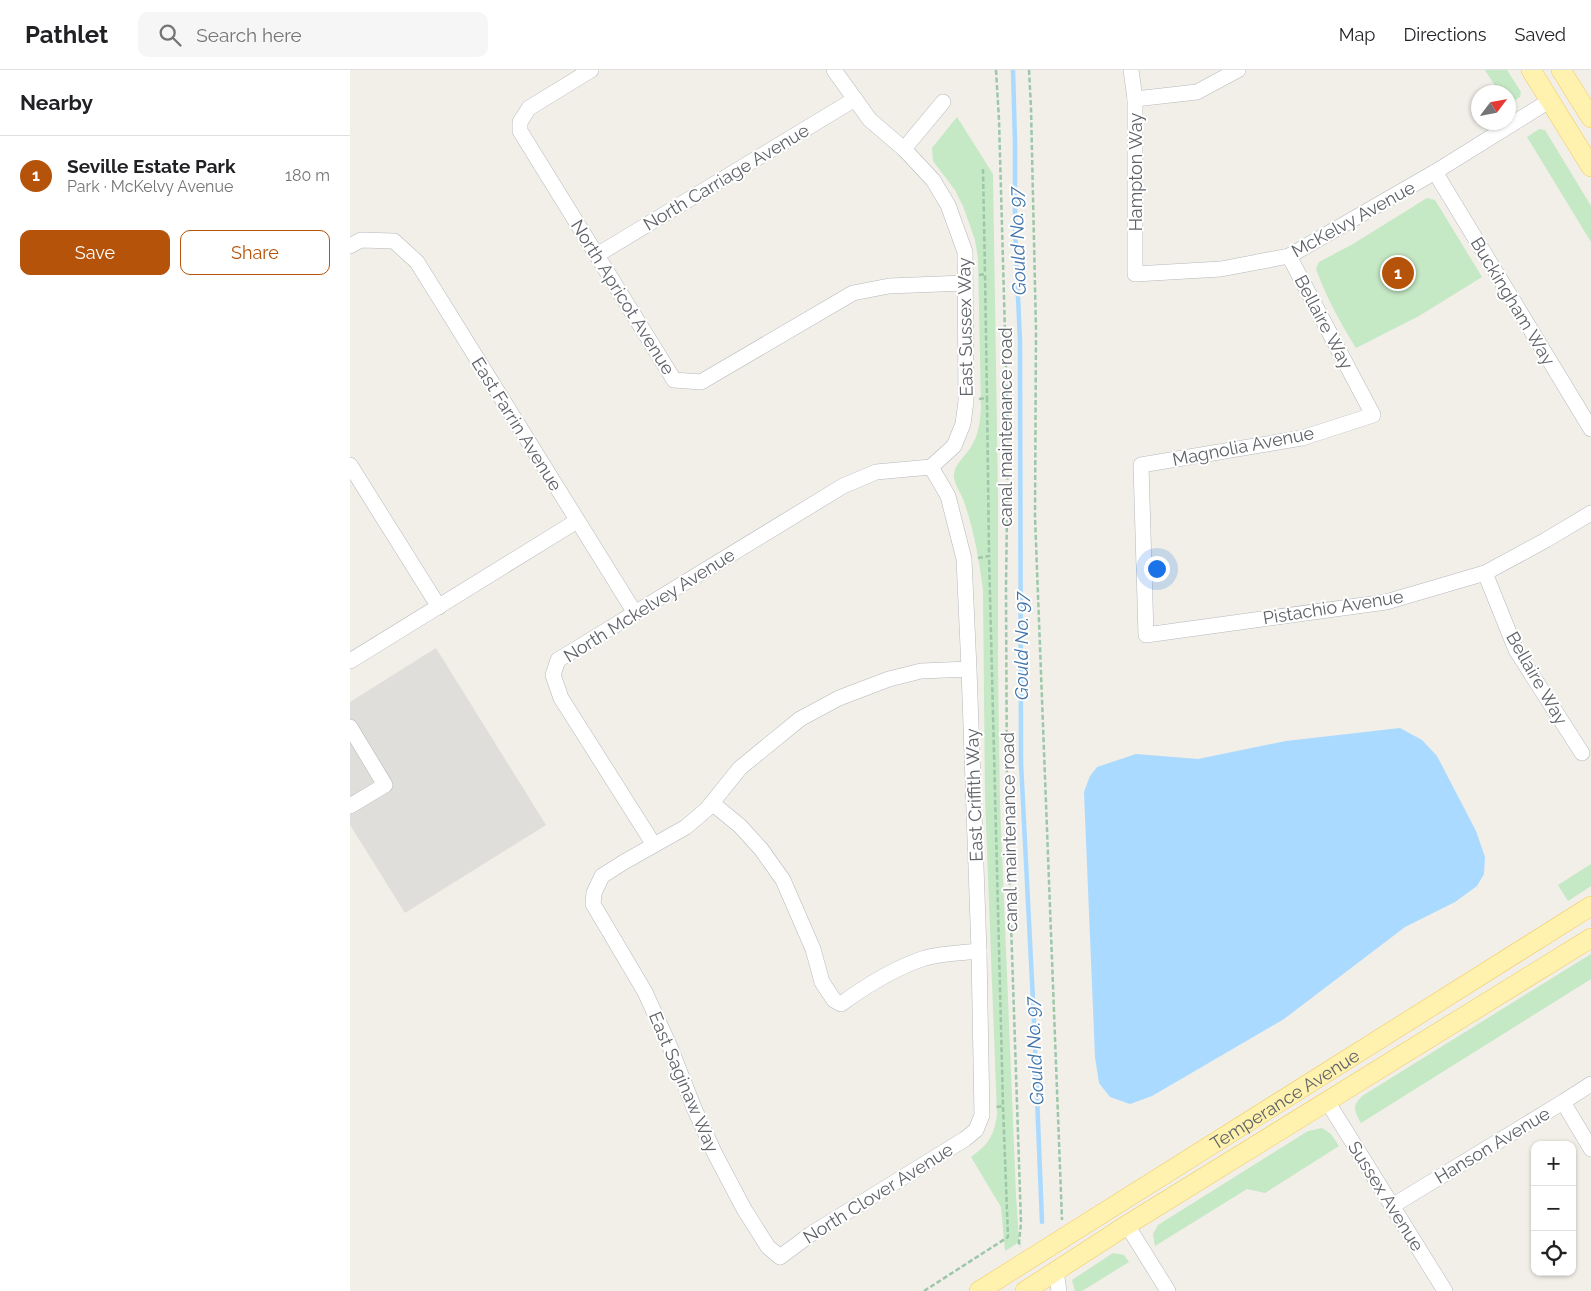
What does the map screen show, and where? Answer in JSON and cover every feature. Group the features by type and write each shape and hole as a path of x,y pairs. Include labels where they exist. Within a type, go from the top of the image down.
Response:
{"main road":[{"path":"1531,70 1591,167"},
{"path":"1562,70 1591,118"},
{"path":"1549,101 1564,106 1591,144"},
{"name":"Temperance Avenue","path":"979,1291 1591,906"},
{"name":"Temperance Avenue","path":"1025,1291 1127,1225 1591,938"},
{"path":"1127,1225 1131,1210 1136,1203 1221,1149 1234,1131"}],"street":[{"name":"North Apricot Avenue","path":"591,70 529,108 520,122 520,131 674,380 701,382 853,292 888,286 965,279"},
{"name":"East Sussex Way","path":"834,70 870,120 904,149 933,180 948,205 965,252 966,399 963,424 954,446 931,467"},
{"name":"Hampton Way","path":"1131,70 1135,99 1135,274"},
{"path":"1135,99 1197,92 1238,70"},
{"name":"North Carriage Avenue","path":"597,255 855,99"},
{"name":"McKelvy Avenue","path":"1135,274 1221,269 1289,256 1435,172 1549,101"},
{"path":"904,149 943,102"},
{"name":"Buckingham Way","path":"1435,172 1591,429"},
{"name":"East Farrin Avenue","path":"350,246 361,240 394,241 416,262 635,613"},
{"name":"Bellaire Way","path":"1289,256 1373,415"},
{"name":"Magnolia Avenue","path":"1146,635 1140,465 1302,438 1373,415"},
{"path":"350,465 438,607"},
{"name":"East Criffith Way","path":"931,467 948,496 964,560 970,669 979,951 982,1115 976,1130"},
{"name":"North Mckelvey Avenue","path":"654,845 562,698 553,675 558,660 843,486 876,472 931,467"},
{"name":"Pistachio Avenue","path":"1146,635 1386,602 1485,572 1546,540 1591,513"},
{"path":"350,661 577,521"},
{"name":"Bellaire Way","path":"1485,572 1516,650 1582,753"},
{"path":"654,845 686,827 712,803 740,768 800,719 839,698 889,679 921,671 970,669"},
{"path":"350,728 385,785 350,806"},
{"path":"712,803 740,826 761,849 783,880 813,949 822,982 834,1000 841,1004 869,984 895,970 927,958 979,951"},
{"name":"East Saginaw Way","path":"654,845 602,876 594,893 593,904 645,992 715,1154 768,1247 780,1257"},
{"name":"Hanson Avenue","path":"1392,1206 1591,1084"},
{"name":"Sussex Avenue","path":"1327,1101 1445,1291"},
{"path":"1563,1102 1591,1149"},
{"name":"North Clover Avenue","path":"780,1257 811,1234 957,1144 976,1130"},
{"path":"1127,1225 1168,1291"},
{"path":"1056,1271 1059,1291"}],"path":[{"name":"canal maintenance road","path":"996,70 1008,439 1006,587 1007,803 1022,1223 1019,1242 1023,1263"},
{"name":"canal maintenance road","path":"1029,70 1036,330 1035,517 1063,1238"},
{"path":"924,1291 1008,1237 989,556 983,169"},
{"path":"965,279 985,274"},
{"path":"966,399 987,398"},
{"path":"964,560 989,556"},
{"path":"982,1108 1003,1106"}],"shaded area":[{"path":"436,648 546,825 405,913 350,825 350,702"}],"green space":[{"path":"1485,70 1507,70 1521,92 1520,97 1516,100 1516,85 1495,85"},
{"path":"957,117 993,174 1000,803 1019,1242 1005,1251 1001,1207 971,1157 989,1139 994,1129 997,1115 985,797 983,590 973,533 967,510 954,477 957,466 970,449 978,432 980,418 978,258 975,240 963,206 955,190 933,161 932,148"},
{"path":"1539,129 1545,130 1591,206 1591,242 1527,137"},
{"path":"1427,198 1435,200 1482,277 1419,316 1356,348 1324,290 1316,269 1319,262 1353,244"},
{"path":"1591,864 1591,886 1568,901 1558,885"},
{"path":"1591,954 1591,979 1361,1123 1355,1106 1362,1096"},
{"path":"1322,1128 1331,1134 1339,1146 1265,1193 1247,1189 1155,1246 1153,1234 1158,1225 1308,1131"},
{"path":"1113,1253 1124,1255 1129,1262 1082,1291 1075,1291 1072,1280"}],"water":[{"path":"1400,728 1422,740 1437,756 1476,831 1485,857 1484,874 1477,886 1455,902 1405,927 1284,1019 1152,1096 1130,1104 1110,1097 1099,1083 1095,1057 1084,792 1090,776 1097,767 1136,754 1198,759 1286,741"}],"waterway":[{"name":"Gould No. 97","path":"1013,70 1015,229 1020,341 1021,763 1042,1222"}],"place":[{"name":"Seville Estate Park","path":"1398,273"}]}
